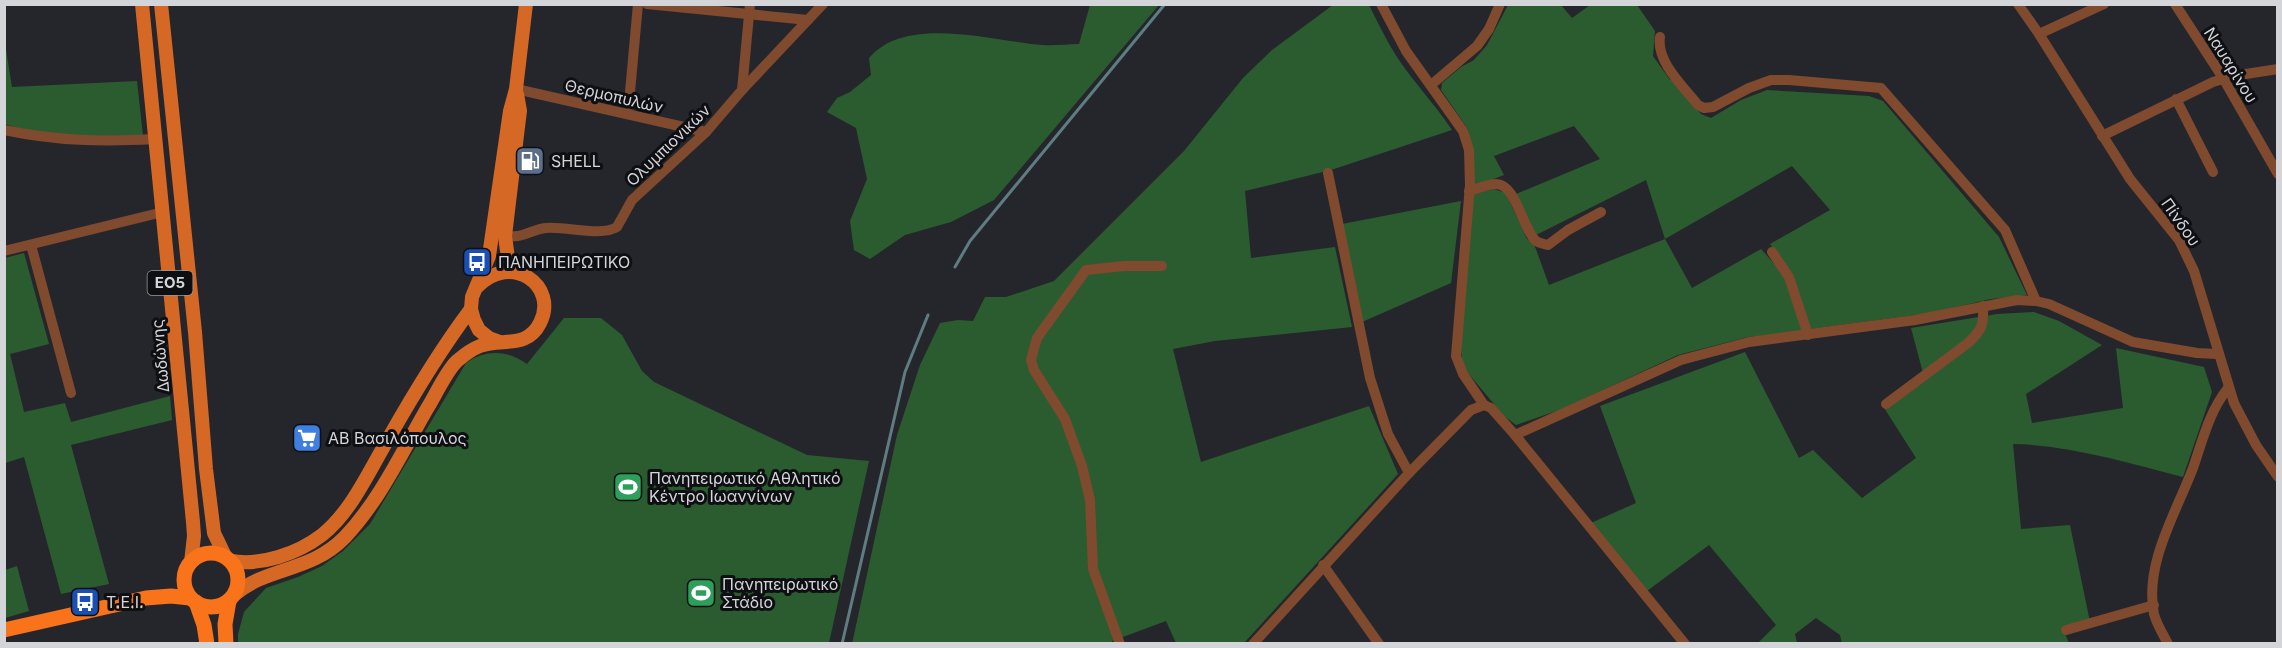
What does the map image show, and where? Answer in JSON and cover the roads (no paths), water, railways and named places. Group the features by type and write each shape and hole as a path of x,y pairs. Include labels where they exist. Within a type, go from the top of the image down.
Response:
{"highway":[{"path":"146,598 169,587 196,557 211,553 228,559"},
{"name":"ΕΟ5","path":"226,644 225,624 231,598 237,589 238,574 228,559"},
{"name":"ΕΟ5","path":"188,566 184,585 204,625 207,644"},
{"path":"4,630 146,598 171,596 193,600 202,606 216,607 231,598"}],"main road":[{"name":"Δωδώνης","path":"142,4 193,522 194,536 188,566"},
{"name":"ΕΟ5","path":"161,4 194,320 206,468 214,533 228,559"},
{"path":"477,287 495,273 517,272 528,277 543,297 543,315 534,332 525,339 513,343 489,338 479,330 471,309 472,297 489,256 510,111 516,89 526,4"},
{"path":"516,89 520,111 519,127 505,236 508,258 517,272"},
{"path":"228,559 250,562 284,555 309,544 333,524 354,498 421,382 471,309"},
{"path":"231,598 254,581 315,559 344,537 370,504 455,362 480,346 500,342"}],"street":[{"path":"628,114 638,4"},
{"path":"647,4 750,9 808,20"},
{"name":"Ολυμπιονικών","path":"505,236 526,236 545,229 604,231 614,229 633,200 706,132 823,4"},
{"path":"1381,4 1401,43 1458,122 1467,140 1470,162 1469,191 1456,356 1463,374 1484,405 1491,408 1515,435 1685,644"},
{"path":"1431,85 1477,46 1489,29 1500,4"},
{"name":"Πίνδου","path":"2018,4 2140,192 2179,240 2194,271 2228,388 2248,433 2277,477"},
{"path":"2039,34 2104,4"},
{"name":"Ναυαρίνου","path":"2175,4 2223,78 2277,174"},
{"path":"742,90 750,9"},
{"path":"1660,37 1660,49 1666,62 1698,105 1704,108 1713,107 1765,81 1800,81 1877,87 1884,90 2005,230 2036,301"},
{"path":"2102,136 2223,78 2277,69"},
{"name":"Θερμοπυλών","path":"516,89 706,132"},
{"path":"2176,99 2213,172"},
{"path":"4,130 57,140 100,141 155,138"},
{"path":"1328,173 1370,378 1388,434 1409,473"},
{"path":"1469,191 1496,183 1505,186 1512,194 1528,231 1536,242 1548,245 1568,230 1601,212"},
{"path":"4,251 163,212"},
{"path":"31,245 71,393"},
{"path":"1772,252 1789,277 1808,335"},
{"path":"1119,644 1093,569 1090,500 1082,466 1065,419 1034,370 1031,354 1037,338 1086,270 1124,266 1162,266"},
{"path":"1515,435 1681,360 1749,342 1914,320 2017,300 2049,304 2133,342 2197,354 2217,354"},
{"path":"1886,404 1968,343 1980,331 1983,306"},
{"path":"2168,644 2157,622 2154,605 2156,566 2209,418 2228,388"},
{"path":"1253,644 1409,473 1471,410 1484,405"},
{"path":"1323,565 1379,644"},
{"path":"2066,630 2154,605"}],"waterway":[{"path":"955,267 970,241 1165,4"},
{"path":"842,644 905,372 928,315"}],"place":[{"name":"SHELL","path":"530,161"},
{"name":"ΠΑΝΗΠΕΙΡΩΤΙΚΟ","path":"477,262"},
{"name":"ΑΒ Βασιλόπουλος","path":"307,438"},
{"name":"Πανηπειρωτικό Αθλητικό Κέντρο Ιωαννίνων","path":"628,487"},
{"name":"Πανηπειρωτικό Στάδιο","path":"701,593"},
{"name":"Τ.Ε.Ι.","path":"85,602"}]}
